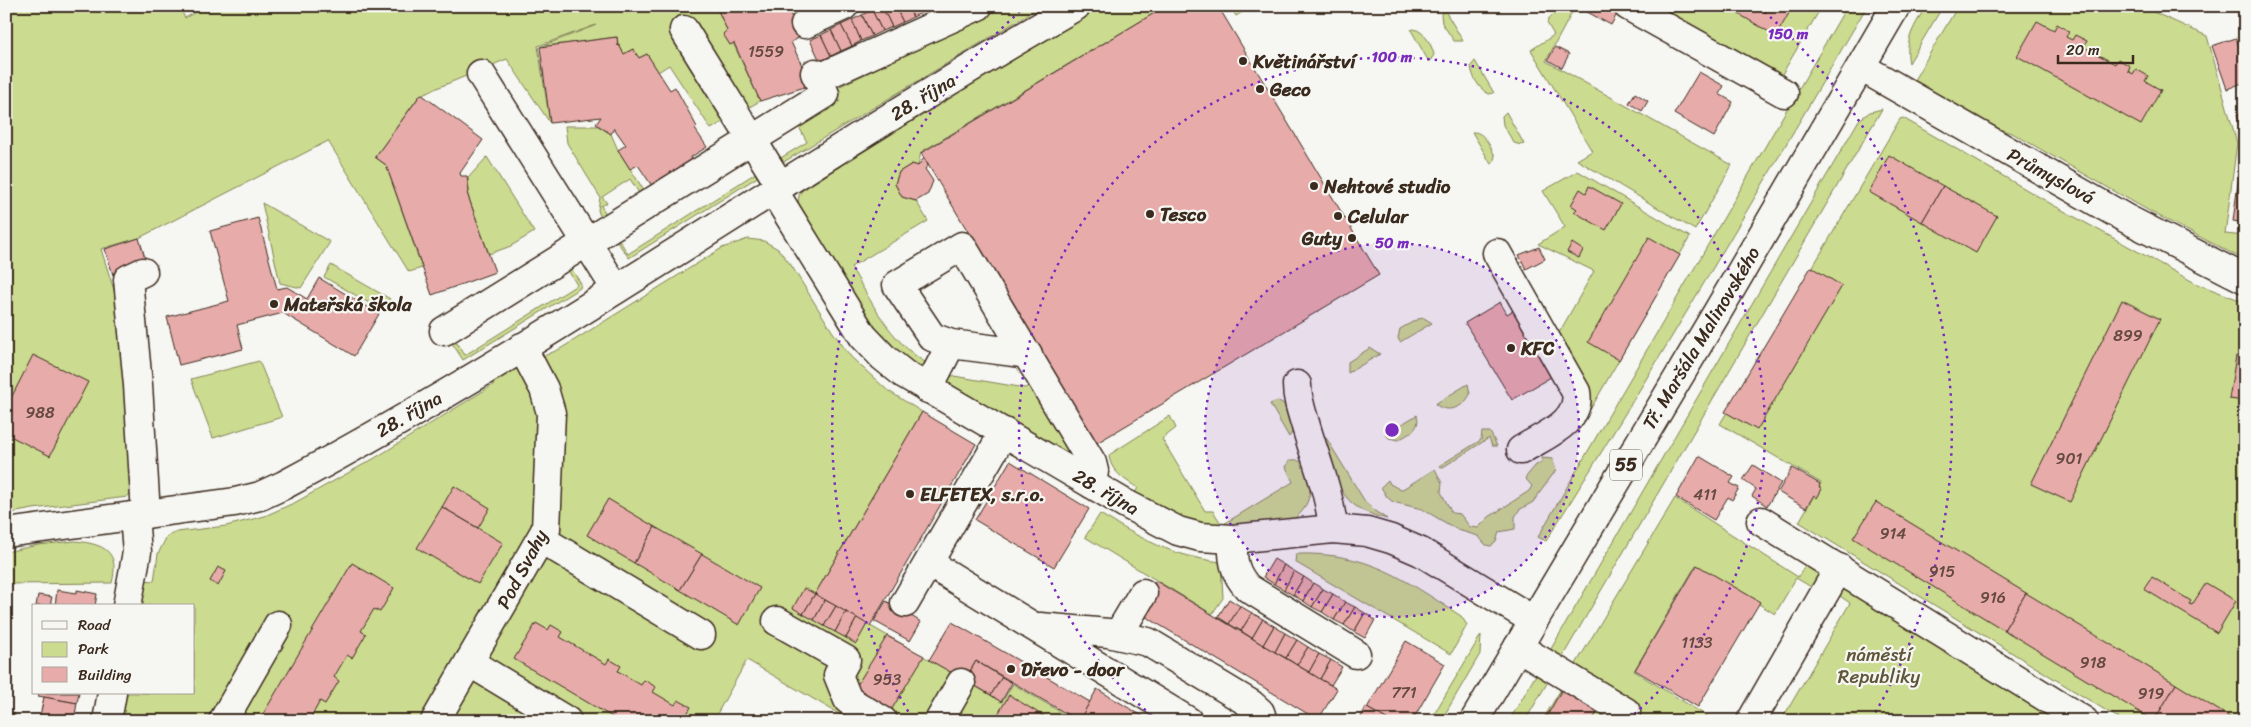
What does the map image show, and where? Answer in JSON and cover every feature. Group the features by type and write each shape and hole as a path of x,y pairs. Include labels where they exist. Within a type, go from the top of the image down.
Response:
{"street":[{"path":"805,24 844,6"},
{"path":"444,331 825,94 822,74 978,6"},
{"path":"1628,6 1784,93"},
{"name":"Tř. Maršála Malinovského","path":"1474,721 1896,6"},
{"name":"28. října","path":"6,533 235,502 272,491 350,449 522,347 850,140 1074,7"},
{"path":"684,30 752,140 776,188"},
{"name":"Průmyslová","path":"1861,67 2125,218 2245,279"},
{"path":"481,74 616,289"},
{"name":"28. října","path":"776,188 863,336 893,366 928,389 1092,484 1178,531 1200,537 1233,539 1333,529 1367,532 1404,544 1533,620"},
{"path":"1028,354 951,344 932,337 897,285 962,246 1028,354 1092,463 1094,477 1092,484"},
{"path":"1497,254 1573,386 1578,400 1568,420 1521,450"},
{"path":"128,604 137,552 140,515 128,279 143,272"},
{"path":"928,389 951,344"},
{"name":"Pod Svahy","path":"435,721 541,538 547,520 551,413 544,389 522,347"},
{"path":"1297,385 1297,394 1310,442 1328,492 1333,529"},
{"path":"905,604 1004,432"},
{"path":"1761,521 2084,721"},
{"path":"541,538 701,636"},
{"path":"1233,539 1234,565 1237,574 1248,588 1356,654"},
{"path":"929,563 1188,721"},
{"path":"1751,721 1839,568"},
{"path":"1118,636 1143,593"},
{"path":"778,621 846,660 838,674 848,700 883,721"},
{"path":"223,721 278,625"},
{"path":"1031,626 1118,636 1148,642 1251,704 1260,712 1263,721"},
{"path":"1518,647 1626,712 1620,721"},
{"path":"469,662 567,721"},
{"path":"939,721 962,683"},
{"path":"107,721 112,694"}],"green space":[{"path":"6,6 171,6 174,12 180,8 185,18 201,9 200,6 716,6 760,101 711,129 669,65 658,72 647,54 639,58 633,49 624,54 618,46 617,37 540,47 596,25 538,46 550,123 507,59 420,95 375,157 386,165 422,268 409,272 328,141 139,238 101,249 134,353 132,491 127,497 6,514"},
{"path":"1006,6 1042,6 777,166 774,162 807,142 798,125 840,101 834,89"},
{"path":"1103,6 1166,6 921,152 918,166 912,164 899,172 895,184 902,197 916,201 928,221 851,267 891,332 901,343 925,362 921,368 917,368 874,331 798,205 799,195 807,183 934,105"},
{"path":"1230,6 1252,6 1236,16"},
{"path":"1559,6 1575,7 1546,61 1732,165 1695,230 1577,160 1592,151 1531,50 1554,35 1547,23 1549,18 1560,10"},
{"path":"1669,6 1822,6 1778,81 1674,20"},
{"path":"1847,6 1867,6 1709,275 1587,475 1546,541 1538,537"},
{"path":"1926,6 1943,6 1909,63 1908,47 1911,33"},
{"path":"1958,6 2140,6 2207,36 2237,143 2225,234 2245,236 2245,260 2151,212 1914,80"},
{"path":"1444,9 1463,41 1454,41 1442,23 1441,14"},
{"path":"1414,29 1424,35 1431,47 1434,55 1429,62 1411,30"},
{"path":"1475,61 1494,93 1489,94 1485,92 1477,82 1471,66"},
{"path":"1882,109 1525,721 1509,721 1859,120 1870,112"},
{"path":"1506,112 1524,144 1514,143 1503,125 1502,116"},
{"path":"1903,118 2053,205 2197,284 2245,302 2245,721 2123,721 1799,522 1821,483 1720,424 1900,119"},
{"path":"565,126 598,126 611,134 618,150 645,192 639,193 630,179 602,197 607,203 601,206 607,215 601,219 598,210 600,197 567,143"},
{"path":"1472,132 1480,134 1486,140 1495,156 1493,163 1491,164"},
{"path":"487,157 534,232 511,246 489,254 467,193 469,192 468,178"},
{"path":"759,171 764,173 629,258 616,240 620,241 628,254"},
{"path":"1578,171 1690,237 1590,410 1588,410 1568,352 1570,349 1555,340 1594,271 1538,244 1565,227 1543,191"},
{"path":"262,203 330,242 301,288 280,283"},
{"path":"748,239 764,241 778,249 791,265 832,331 851,357 887,390 922,412 815,594 954,674 927,721 851,721 747,660 713,721 120,721 125,694 195,694 195,604 140,604 144,580 154,581 158,554 167,536 177,532 226,526 265,516 296,502 375,458 493,385 495,377 560,349 722,248"},
{"path":"331,265 390,299 383,311 324,277"},
{"path":"571,268 581,284 580,288 463,360 452,343 457,343 465,355 577,285 569,272"},
{"path":"1424,318 1432,323 1400,342 1398,338 1400,329 1418,319"},
{"path":"1370,348 1380,354 1348,373 1348,362"},
{"path":"259,361 282,417 213,438 191,379"},
{"path":"948,375 1025,388 1033,384 1074,460 954,389 948,381"},
{"path":"1468,384 1470,394 1464,403 1450,409 1445,409 1435,404"},
{"path":"1278,401 1288,409 1293,431 1289,437 1270,404"},
{"path":"1417,415 1416,427 1406,436 1398,440 1389,438 1385,434"},
{"path":"1170,416 1176,428 1162,439 1205,511 1213,511 1222,525 1293,482 1286,467 1289,461 1299,461 1307,473 1310,489 1305,507 1299,515 1291,520 1237,526 1216,526 1185,521 1134,494 1138,488 1115,470 1109,455"},
{"path":"1482,432 1490,432 1497,446 1492,446 1489,438 1443,467 1439,466 1481,440"},
{"path":"1324,436 1364,500 1373,510 1387,519 1370,514 1357,507 1341,490"},
{"path":"1542,458 1552,459 1556,470 1533,502 1519,510 1515,517 1515,529 1499,532 1496,542 1491,546 1486,545 1478,536 1458,530 1422,509 1393,502 1387,497 1381,487 1388,480 1390,484 1401,490 1435,469 1442,483 1441,492 1452,513 1460,514 1470,527 1478,528 1489,517 1529,491 1532,486 1525,478 1536,465 1542,462"},
{"path":"1675,498 1798,577 1809,559 1828,573 1818,591 1796,578 1775,614 1696,565 1634,671 1715,721 1542,721"},
{"path":"1100,514 1144,539 1172,551 1221,562 1223,598 1212,614 1085,537"},
{"path":"75,541 94,544 107,551 114,563 112,583 6,584 6,552 38,545"},
{"path":"1296,554 1344,557 1384,570 1421,590 1461,616 1467,625 1451,654 1295,562"},
{"name":"náměstí Republiky","path":"1844,584 2062,721 1781,721 1850,603 1837,594"},
{"path":"1481,635 1480,654 1441,721 1430,721"},
{"path":"1013,684 1076,721 952,721 973,685 1002,702"}],"building":[{"path":"716,6 794,6 788,9 801,37 791,42 811,85 760,101 734,43 730,45 723,34 727,30"},
{"path":"882,6 892,27 882,31 872,10"},
{"path":"882,6 895,6 903,22 892,27"},
{"path":"895,6 908,6 913,17 903,22"},
{"path":"908,6 920,6 923,12 913,17"},
{"path":"920,6 932,6 933,7 923,12"},
{"name":"Tesco","path":"1166,6 1218,6 1379,275 1095,444 921,153"},
{"path":"1581,6 1602,6 1617,14 1611,25 1580,8"},
{"path":"1741,6 1793,6 1776,36 1737,13"},
{"path":"872,10 882,31 872,36 862,15"},
{"path":"862,15 872,36 861,41 852,20"},
{"path":"852,20 861,41 852,46 841,25"},
{"path":"2037,21 2054,30 2057,24 2069,31 2066,37 2072,40 2075,35 2087,41 2084,47 2115,64 2118,59 2130,66 2128,71 2133,74 2136,69 2148,76 2145,81 2161,90 2141,125 2017,56"},
{"path":"841,25 852,46 841,51 831,30"},
{"path":"831,30 841,51 831,56 821,35"},
{"path":"821,35 831,56 820,61 810,40"},
{"path":"617,37 618,46 624,54 633,49 639,58 647,54 670,90 675,87 697,127 695,129 707,147 691,157 692,161 652,186 638,165 630,169 618,150 626,145 614,128 611,134 596,124 601,117 550,123 540,47"},
{"path":"2236,38 2245,64 2245,82 2227,89 2212,46"},
{"path":"1555,47 1569,54 1562,68 1548,60"},
{"path":"1699,72 1724,86 1719,94 1733,102 1714,137 1674,114"},
{"path":"1635,93 1648,101 1642,111 1629,103"},
{"path":"421,94 483,140 460,173 461,176 467,176 469,192 467,193 495,272 432,295 386,165 375,157"},
{"path":"2245,112 2245,125 2240,127 2237,114"},
{"path":"2242,153 2245,153 2245,223 2233,221"},
{"path":"1889,155 1943,186 1922,222 1869,192"},
{"path":"924,158 928,165 925,169 933,181 928,194 916,201 902,197 895,184 899,172 912,164 918,166"},
{"path":"1589,186 1621,204 1606,230 1574,212 1577,209 1571,205 1580,189 1586,193"},
{"path":"1943,186 1997,216 1976,253 1922,222"},
{"path":"258,218 277,289 287,287 307,299 319,278 379,314 354,356 283,313 237,325 243,349 179,365 167,317 229,301 210,231"},
{"path":"1649,237 1680,255 1619,360 1588,342"},
{"path":"139,238 147,264 146,262 113,273 113,275 105,249"},
{"path":"1572,243 1583,250 1579,258 1567,252"},
{"path":"1539,247 1545,259 1526,269 1519,255"},
{"path":"1811,267 1842,286 1757,430 1725,412"},
{"path":"2122,300 2160,319 2070,502 2031,484"},
{"name":"KFC","path":"1500,302 1507,314 1517,308 1556,374 1512,400 1465,323"},
{"path":"33,355 88,382 50,456 6,434 6,408"},
{"path":"2236,356 2245,358 2245,401 2229,399"},
{"name":"ELFETEX, s.r.o.","path":"922,412 976,444 870,626 815,594"},
{"path":"1699,456 1734,477 1730,483 1739,488 1732,500 1728,497 1714,520 1676,497"},
{"path":"1010,461 1089,509 1054,567 975,520"},
{"path":"1753,465 1781,483 1767,506 1752,496 1756,489 1743,480"},
{"path":"1792,468 1820,484 1819,487 1822,489 1817,498 1814,495 1806,508 1778,492"},
{"path":"454,486 490,508 478,528 442,507"},
{"path":"608,499 655,527 634,563 587,535"},
{"path":"1876,502 2026,593 2004,630 1853,538"},
{"path":"442,507 503,543 478,584 417,548"},
{"path":"655,527 702,554 680,590 634,563"},
{"path":"702,554 760,588 739,625 680,590"},
{"path":"1274,559 1284,565 1274,584 1263,577"},
{"path":"352,563 394,588 380,612 374,609 361,631 366,634 352,658 347,655 334,677 339,681 325,704 320,701 309,721 259,721"},
{"path":"1284,565 1294,571 1284,590 1274,584"},
{"path":"1697,565 1760,602 1698,707 1635,670"},
{"path":"218,567 226,571 218,586 210,581"},
{"path":"1294,571 1304,577 1293,595 1284,590"},
{"path":"1304,577 1313,583 1303,601 1293,595"},
{"path":"2152,577 2191,601 2189,604 2192,605 2206,583 2236,601 2217,633 2144,589"},
{"path":"1156,581 1337,689 1318,720 1138,612"},
{"path":"1313,583 1323,589 1312,607 1303,601"},
{"path":"804,588 815,594 803,614 793,608"},
{"path":"1323,589 1333,594 1322,612 1312,607"},
{"path":"57,590 77,593 77,590 97,594 95,604 55,604"},
{"path":"2026,593 2176,684 2154,721 2004,630"},
{"path":"815,594 825,600 814,620 803,614"},
{"path":"1333,594 1345,602 1334,620 1322,612"},
{"path":"38,595 52,597 50,604 36,604"},
{"path":"1229,599 1240,606 1229,624 1218,617"},
{"path":"825,600 836,606 824,626 814,620"},
{"path":"886,601 921,622 910,641 874,621"},
{"path":"1345,602 1355,607 1344,625 1334,620"},
{"path":"836,606 846,612 835,632 824,626"},
{"path":"1240,606 1252,613 1241,631 1229,624"},
{"path":"1355,607 1365,613 1354,632 1344,625"},
{"path":"846,612 857,618 846,638 835,632"},
{"path":"1252,613 1263,619 1252,638 1241,631"},
{"path":"1365,613 1375,620 1365,638 1354,632"},
{"path":"857,618 867,624 856,644 846,638"},
{"path":"1263,619 1274,626 1263,645 1252,638"},
{"name":"Dřevo - door","path":"952,622 1090,702 1079,721 976,661 965,680 929,660"},
{"path":"536,623 548,630 551,625 563,632 560,637 606,664 609,659 621,666 618,671 641,685 644,680 656,687 653,692 675,705 678,700 691,707 683,721 619,721 514,659"},
{"path":"1274,626 1285,633 1275,652 1263,645"},
{"path":"1285,633 1297,640 1286,658 1275,652"},
{"path":"887,636 924,656 890,712 854,690"},
{"path":"1297,640 1308,647 1297,665 1286,658"},
{"path":"1406,641 1445,664 1412,721 1390,721 1367,708"},
{"path":"1308,647 1319,654 1309,672 1297,665"},
{"path":"1319,654 1331,660 1320,679 1309,672"},
{"path":"1331,660 1342,667 1331,685 1320,679"},
{"path":"976,661 1002,677 991,695 965,680"},
{"path":"1002,677 1012,683 1001,702 991,695"},
{"path":"2176,684 2236,721 2154,721"},
{"path":"1564,686 1601,706 1592,721 1544,721"},
{"path":"1097,689 1149,720 1149,721 1079,721"},
{"path":"39,694 79,694 77,703 38,696"},
{"path":"1009,695 1045,717 1043,721 994,721"},
{"path":"44,697 77,703 74,721 39,721"},
{"path":"1367,708 1390,721 1359,721"},
{"path":"7,713 15,714 14,721 6,721"},
{"path":"1066,714 1076,721 1062,721"}],"place":[{"name":"Květinářství","path":"1243,61"},
{"name":"Geco","path":"1260,89"},
{"name":"Nehtové studio","path":"1314,186"},
{"name":"Tesco","path":"1150,214"},
{"name":"Celular","path":"1338,216"},
{"name":"Guty","path":"1352,238"},
{"name":"Mateřská škola","path":"274,304"},
{"name":"KFC","path":"1511,348"},
{"name":"ELFETEX, s.r.o.","path":"910,494"},
{"name":"Dřevo - door","path":"1011,669"}]}
